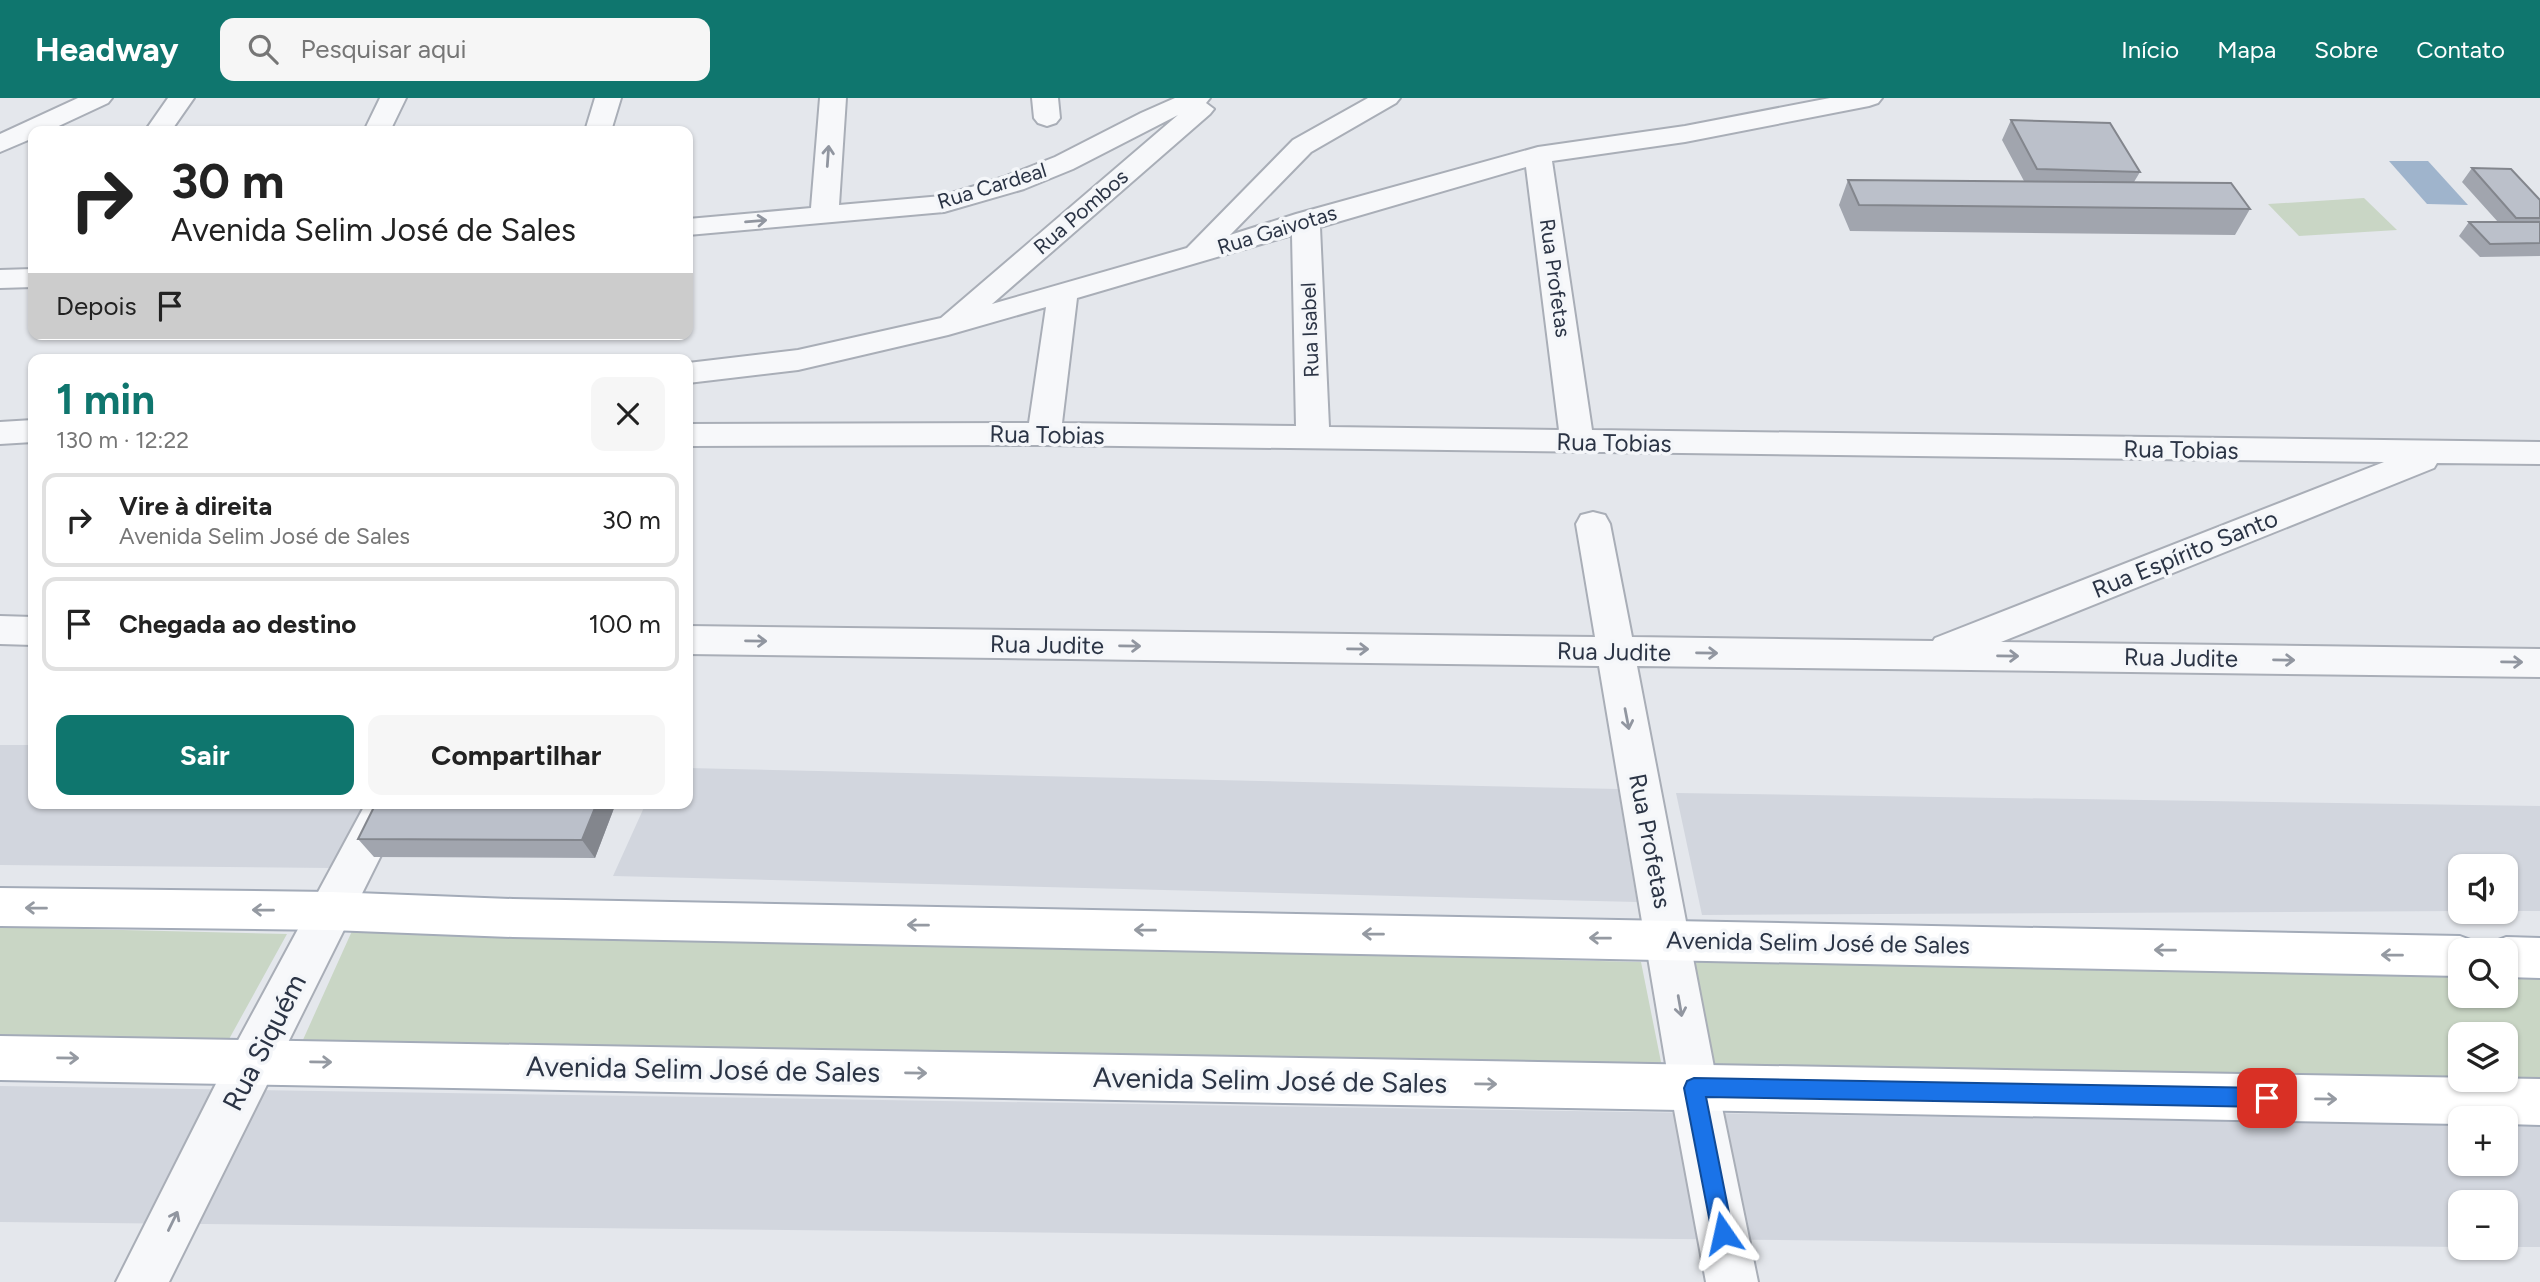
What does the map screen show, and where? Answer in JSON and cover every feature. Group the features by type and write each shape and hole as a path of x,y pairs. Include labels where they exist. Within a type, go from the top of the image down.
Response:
{"main road":[{"name":"Avenida Selim José de Sales","path":"0,907 331,911 513,918 2448,956"},
{"path":"2518,957 2540,958"},
{"name":"Avenida Selim José de Sales","path":"0,1058 253,1060 2540,1102"}],"street":[{"path":"39,126 99,98"},
{"path":"161,126 181,98"},
{"path":"379,126 393,98"},
{"path":"600,126 608,98"},
{"path":"824,215 832,98"},
{"name":"Rua Cardeal","path":"693,227 944,204 1014,183 1064,163 1150,118 1197,98"},
{"name":"Rua Pombos","path":"948,326 1214,98"},
{"path":"1196,254 1302,146 1387,98"},
{"name":"Rua Gaivotas","path":"693,372 798,360 948,326 1063,295 1306,220 1538,155 1685,134 1870,98"},
{"path":"0,144 28,131"},
{"name":"Rua Profetas","path":"1538,155 1577,442"},
{"name":"Rua Isabel","path":"1306,220 1313,439"},
{"path":"0,279 28,278"},
{"path":"1044,434 1063,295"},
{"path":"0,433 28,431"},
{"name":"Rua Tobias","path":"693,435 1044,434 2540,453"},
{"name":"Rua Espírito Santo","path":"1929,655 2441,453"},
{"name":"Rua Profetas","path":"1592,524 1694,1088 1732,1282"},
{"path":"0,630 28,631"},
{"name":"Rua Judite","path":"693,640 2540,663"},
{"name":"Rua Siquém","path":"142,1282 253,1060 384,809"}],"shaded area":[{"path":"0,745 28,745 28,809 365,809 332,868 0,865"},
{"path":"693,768 1618,789 1637,902 613,876 643,809 693,809"},
{"path":"1676,793 2540,806 2540,911 2518,911 2518,854 2448,854 2448,911 1702,915"},
{"path":"0,1086 2448,1125 2448,1176 2518,1176 2518,1125 2540,1126 2540,1247 2518,1247 2518,1190 2448,1190 2448,1247 0,1222"}],"green space":[{"path":"2364,198 2397,230 2299,236 2268,204"},
{"path":"0,927 287,934 228,1041 0,1036"},
{"path":"352,931 1641,962 1662,1067 302,1042"},
{"path":"1684,957 2448,972 2448,1008 2518,1008 2518,973 2540,974 2540,1084 2518,1084 2518,1022 2448,1022 2448,1082 1717,1070"}],"water":[{"path":"2389,161 2428,161 2468,205 2427,204"}],"building":[{"path":"2011,120 2110,123 2140,172 2037,169"},
{"path":"2472,168 2511,169 2540,200 2540,218 2516,218"},
{"path":"1848,180 2231,183 2250,209 1859,205"},
{"path":"2469,222 2540,222 2540,243 2490,244"},
{"path":"373,809 595,809 582,840 358,839"}],"route":[{"path":"1723,1233 1694,1088 2267,1098"}]}
